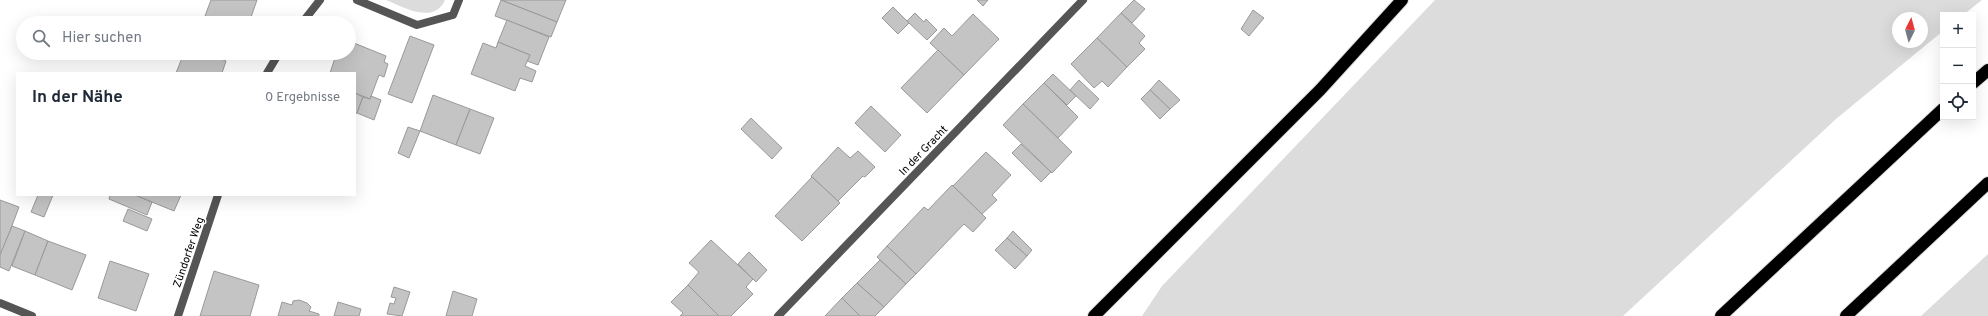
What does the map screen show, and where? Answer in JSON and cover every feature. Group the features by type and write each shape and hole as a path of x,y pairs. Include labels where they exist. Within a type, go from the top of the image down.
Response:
{"highway":[{"path":"1094,316 1320,90 1402,0"},
{"path":"1976,80 1988,70"},
{"path":"1721,316 1940,112"},
{"path":"1846,316 1988,183"}],"street":[{"path":"307,16 320,0"},
{"path":"357,0 417,25 453,15 459,0"},
{"name":"In der Gracht","path":"778,316 1083,0"},
{"path":"268,72 275,60"},
{"name":"Zündorfer Weg","path":"178,316 218,196"},
{"path":"0,303 32,316"}],"shaded area":[{"path":"386,0 445,0 434,12 426,13 409,10"},
{"path":"1435,0 1982,0 1967,12 1940,12 1940,33 1928,43 1928,12 1892,12 1892,48 1922,48 1836,119 1623,316 1142,316 1162,286"},
{"path":"1988,254 1988,316 1921,316 1987,255"}],"building":[{"path":"211,0 257,0 251,16 205,16"},
{"path":"501,0 566,0 557,22"},
{"path":"501,0 557,22 551,37 495,16"},
{"path":"977,0 988,0 983,6"},
{"path":"1134,0 1145,9 1132,23 1121,13"},
{"path":"893,7 909,23 898,34 882,18"},
{"path":"1253,10 1264,18 1249,36 1241,29"},
{"path":"915,13 924,22 926,19 937,30 927,40 907,21"},
{"path":"1121,13 1145,36 1139,43 1145,49 1127,67 1097,38"},
{"path":"973,14 999,39 964,75 930,43 944,28 952,36"},
{"path":"507,20 549,37 538,65 527,61 530,55 498,42"},
{"path":"410,36 434,45 412,103 388,94"},
{"path":"1097,38 1127,67 1108,87 1102,81 1094,88 1071,64"},
{"path":"498,42 530,55 525,66 536,71 532,82 520,78 515,91 471,74 483,43 496,48"},
{"path":"356,44 386,56 384,62 388,64 384,77 379,75 370,99 356,93 356,72 330,72 334,60 356,60"},
{"path":"938,50 964,75 927,113 901,88"},
{"path":"181,60 226,61 222,72 176,72"},
{"path":"1053,74 1076,96 1067,105 1044,83"},
{"path":"1079,80 1099,99 1090,109 1070,90"},
{"path":"1159,80 1180,100 1170,109 1150,90"},
{"path":"1044,83 1078,117 1058,138 1023,104"},
{"path":"1150,90 1170,109 1160,119 1141,99"},
{"path":"356,94 363,97 356,113"},
{"path":"433,95 470,109 456,145 420,131"},
{"path":"371,96 381,100 374,120 357,113 363,97 370,99"},
{"path":"1023,104 1072,152 1052,173 1003,125"},
{"path":"871,106 901,135 885,152 855,123"},
{"path":"470,109 494,118 480,154 456,145"},
{"path":"751,118 782,148 772,159 741,129"},
{"path":"408,127 420,131 409,158 398,153"},
{"path":"1021,144 1051,172 1041,182 1012,153"},
{"path":"838,147 850,158 858,151 875,167 865,177 863,176 838,201 811,176"},
{"path":"986,152 1011,175 992,195 997,200 982,214 953,186"},
{"path":"812,177 840,203 802,241 775,216"},
{"path":"952,185 986,218 973,232 964,224 916,274 887,246 924,207 928,210"},
{"path":"38,196 53,196 44,217 31,212"},
{"path":"110,196 137,196 152,202 147,215 109,199"},
{"path":"137,196 181,196 174,211"},
{"path":"0,200 19,207 1,255 0,255"},
{"path":"128,209 152,219 147,231 123,221"},
{"path":"12,226 25,231 9,271 0,267 0,255"},
{"path":"25,231 48,241 35,275 12,266"},
{"path":"1013,231 1032,250 1027,256 1007,238"},
{"path":"1007,238 1027,256 1015,269 995,250"},
{"path":"711,240 753,279 746,287 753,294 731,316 719,316 688,285 699,272 689,263"},
{"path":"48,241 86,255 72,290 35,275"},
{"path":"887,246 916,274 906,284 877,257"},
{"path":"749,252 767,270 756,282 738,264"},
{"path":"880,260 906,284 884,307 857,283"},
{"path":"110,261 149,274 136,311 98,298"},
{"path":"214,271 259,285 250,316 200,316"},
{"path":"857,283 884,307 875,316 860,316 842,298"},
{"path":"688,285 719,316 680,316 683,313 671,302"},
{"path":"394,287 410,292 402,316 387,314 390,303 394,304 396,298 391,297"},
{"path":"453,291 477,299 472,316 446,316"},
{"path":"842,298 860,316 825,316"},
{"path":"299,300 307,303 311,307 309,311 319,314 319,316 278,316 282,302 292,305 293,301"},
{"path":"338,302 361,309 359,316 334,316"}]}
